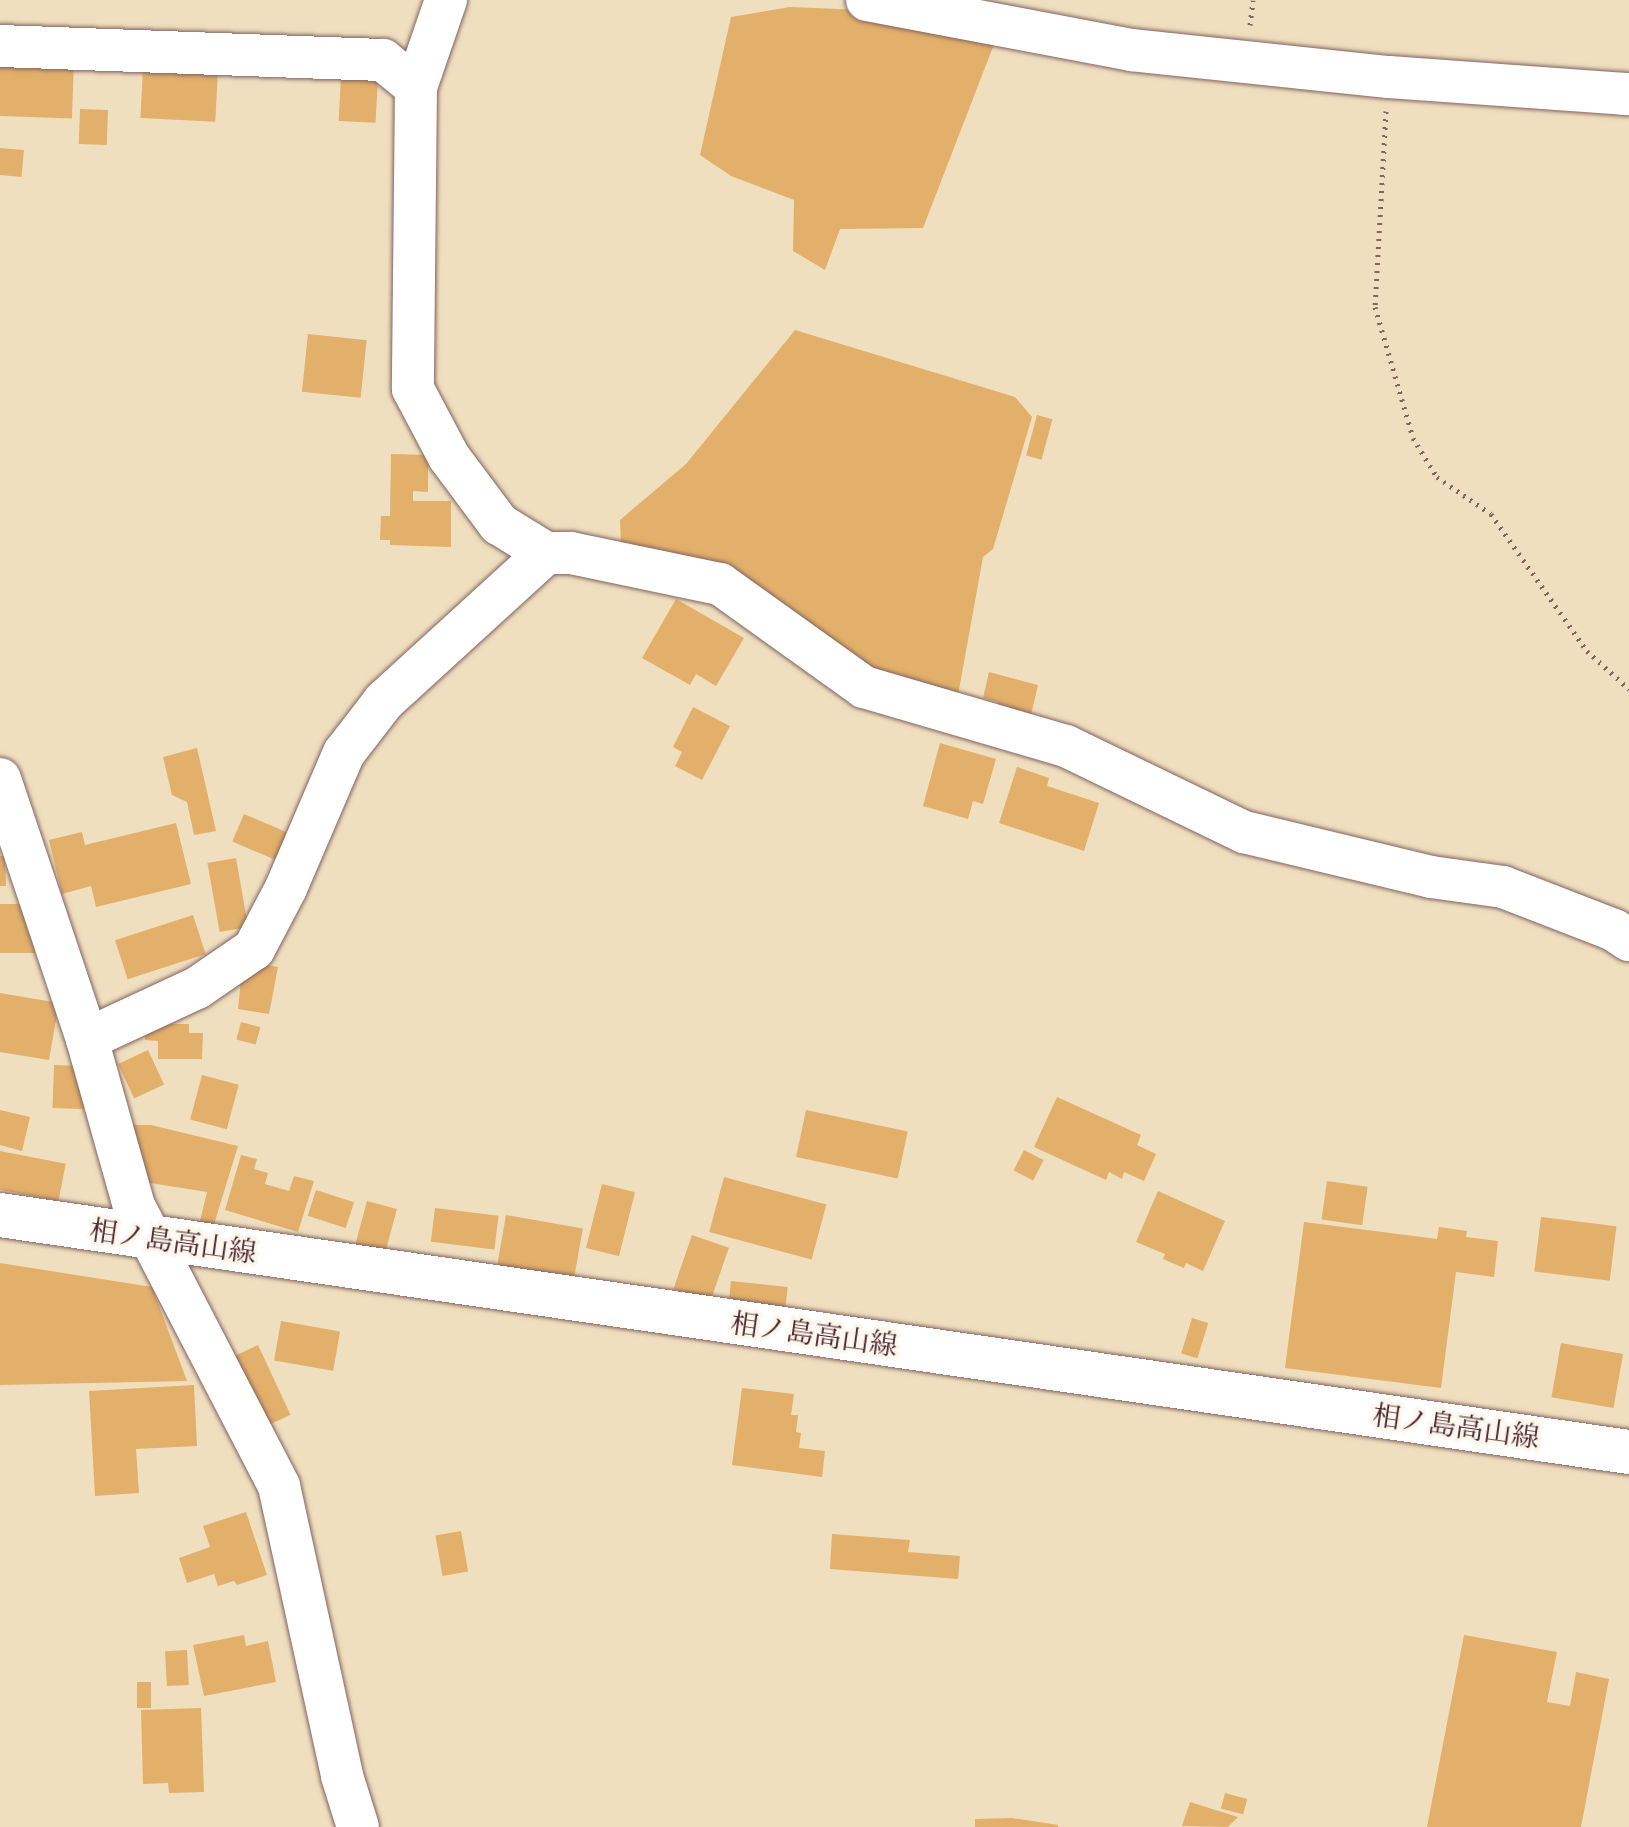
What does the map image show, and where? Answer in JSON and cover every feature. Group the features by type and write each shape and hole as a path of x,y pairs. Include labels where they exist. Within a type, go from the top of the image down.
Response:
{"main road":[{"name":"相ノ島高山線","path":"0,1215 1629,1452"}],"street":[{"path":"446,0 416,87 413,389 449,457 499,524 546,553 571,553 720,584 864,687 1066,746 1244,832 1431,877 1503,887 1614,930 1629,940"},
{"path":"867,0 1131,50 1389,77 1629,94"},
{"path":"0,46 383,60 416,87"},
{"path":"87,1039 197,988 254,949 286,888 344,753 384,701 546,553"},
{"path":"0,779 87,1039 134,1206 279,1486 342,1776 358,1827"}],"path":[{"path":"1389,77 1375,307 1413,438 1437,477 1491,514 1587,651 1629,689"}],"building":[{"path":"790,7 887,11 998,34 923,228 840,229 825,270 793,251 794,200 731,176 700,155 731,17"},
{"path":"0,58 74,61 72,119 0,116"},
{"path":"143,68 218,72 215,122 140,118"},
{"path":"341,76 378,78 376,123 339,121"},
{"path":"80,109 108,110 107,145 79,144"},
{"path":"0,148 24,150 22,177 0,175"},
{"path":"795,330 1015,397 1032,417 993,549 983,557 957,701 873,678 621,543 620,520 686,464"},
{"path":"308,334 367,340 361,398 302,392"},
{"path":"1037,415 1052,419 1042,460 1026,456"},
{"path":"391,454 428,455 428,492 413,491 413,501 451,501 451,547 390,545 390,540 380,540 381,516 390,516"},
{"path":"676,599 744,638 716,686 696,674 690,685 642,658"},
{"path":"989,672 1038,685 1031,715 997,707 998,702 983,698"},
{"path":"693,707 730,726 702,780 675,766 682,752 673,747"},
{"path":"940,743 996,759 983,804 973,801 968,819 923,806"},
{"path":"197,748 216,831 194,835 187,802 172,795 163,757"},
{"path":"1017,767 1049,778 1047,786 1099,803 1084,851 999,823"},
{"path":"244,814 293,835 281,862 232,842"},
{"path":"176,823 191,884 96,907 91,886 62,894 49,840 82,832 85,845"},
{"path":"0,856 5,856 6,886 0,886"},
{"path":"236,858 248,927 220,932 207,863"},
{"path":"0,904 36,904 36,953 0,953"},
{"path":"193,915 206,954 128,979 115,940"},
{"path":"259,964 278,967 269,1014 238,1009 241,980"},
{"path":"0,993 59,1003 49,1060 0,1052"},
{"path":"241,1022 260,1027 256,1045 236,1039"},
{"path":"145,1024 189,1024 189,1033 203,1033 202,1059 158,1059 158,1041 145,1040"},
{"path":"148,1050 164,1084 134,1098 118,1064"},
{"path":"54,1065 88,1066 86,1109 52,1108"},
{"path":"202,1075 239,1085 227,1129 190,1119"},
{"path":"1057,1097 1141,1135 1137,1145 1156,1154 1144,1181 1124,1172 1122,1179 1109,1172 1106,1180 1034,1147"},
{"path":"0,1110 30,1117 22,1151 0,1145"},
{"path":"806,1110 908,1132 898,1179 796,1157"},
{"path":"127,1125 151,1125 238,1146 212,1231 198,1229 207,1192 144,1182 137,1167 139,1146 127,1145"},
{"path":"1024,1150 1044,1160 1033,1180 1014,1170"},
{"path":"0,1151 66,1164 59,1201 0,1190"},
{"path":"241,1155 257,1159 254,1169 268,1173 265,1184 289,1191 294,1176 314,1181 298,1232 225,1210"},
{"path":"724,1177 826,1204 812,1259 709,1232"},
{"path":"1327,1181 1368,1187 1362,1225 1322,1220"},
{"path":"602,1184 635,1192 619,1256 586,1248"},
{"path":"316,1190 354,1202 346,1228 308,1216"},
{"path":"1158,1191 1225,1221 1203,1271 1186,1263 1184,1268 1163,1259 1165,1254 1136,1242"},
{"path":"367,1201 397,1209 383,1259 354,1251"},
{"path":"435,1208 499,1216 494,1250 431,1242"},
{"path":"506,1215 583,1229 573,1284 496,1270"},
{"path":"1541,1217 1616,1226 1610,1281 1534,1272"},
{"path":"1304,1222 1437,1239 1439,1227 1467,1231 1466,1237 1498,1241 1494,1277 1456,1272 1441,1388 1285,1368"},
{"path":"692,1235 729,1248 710,1302 673,1289"},
{"path":"0,1263 152,1287 187,1381 0,1385"},
{"path":"731,1281 788,1287 785,1312 728,1306"},
{"path":"1192,1318 1208,1323 1197,1358 1181,1353"},
{"path":"281,1321 340,1331 333,1371 274,1360"},
{"path":"1561,1343 1623,1354 1613,1408 1551,1397"},
{"path":"258,1345 291,1415 263,1427 231,1358"},
{"path":"194,1385 197,1446 136,1449 139,1493 95,1496 89,1391"},
{"path":"742,1388 794,1394 791,1415 798,1415 796,1432 801,1433 799,1448 825,1451 822,1477 732,1465"},
{"path":"246,1512 267,1575 237,1585 234,1581 218,1586 214,1574 187,1583 179,1558 210,1547 203,1526"},
{"path":"461,1531 468,1571 443,1576 435,1536"},
{"path":"832,1534 910,1540 908,1552 960,1556 958,1579 830,1569"},
{"path":"244,1635 246,1646 268,1641 276,1682 204,1696 193,1645"},
{"path":"1464,1635 1557,1652 1547,1702 1570,1706 1576,1672 1609,1679 1581,1827 1427,1827"},
{"path":"187,1650 189,1685 167,1686 165,1651"},
{"path":"137,1682 151,1682 151,1708 137,1708"},
{"path":"201,1708 204,1792 169,1793 168,1783 143,1784 141,1710"},
{"path":"1225,1793 1247,1799 1243,1814 1221,1808"},
{"path":"1190,1802 1238,1817 1228,1827 1182,1826"},
{"path":"1012,1818 1058,1827 975,1827 975,1819"}]}
